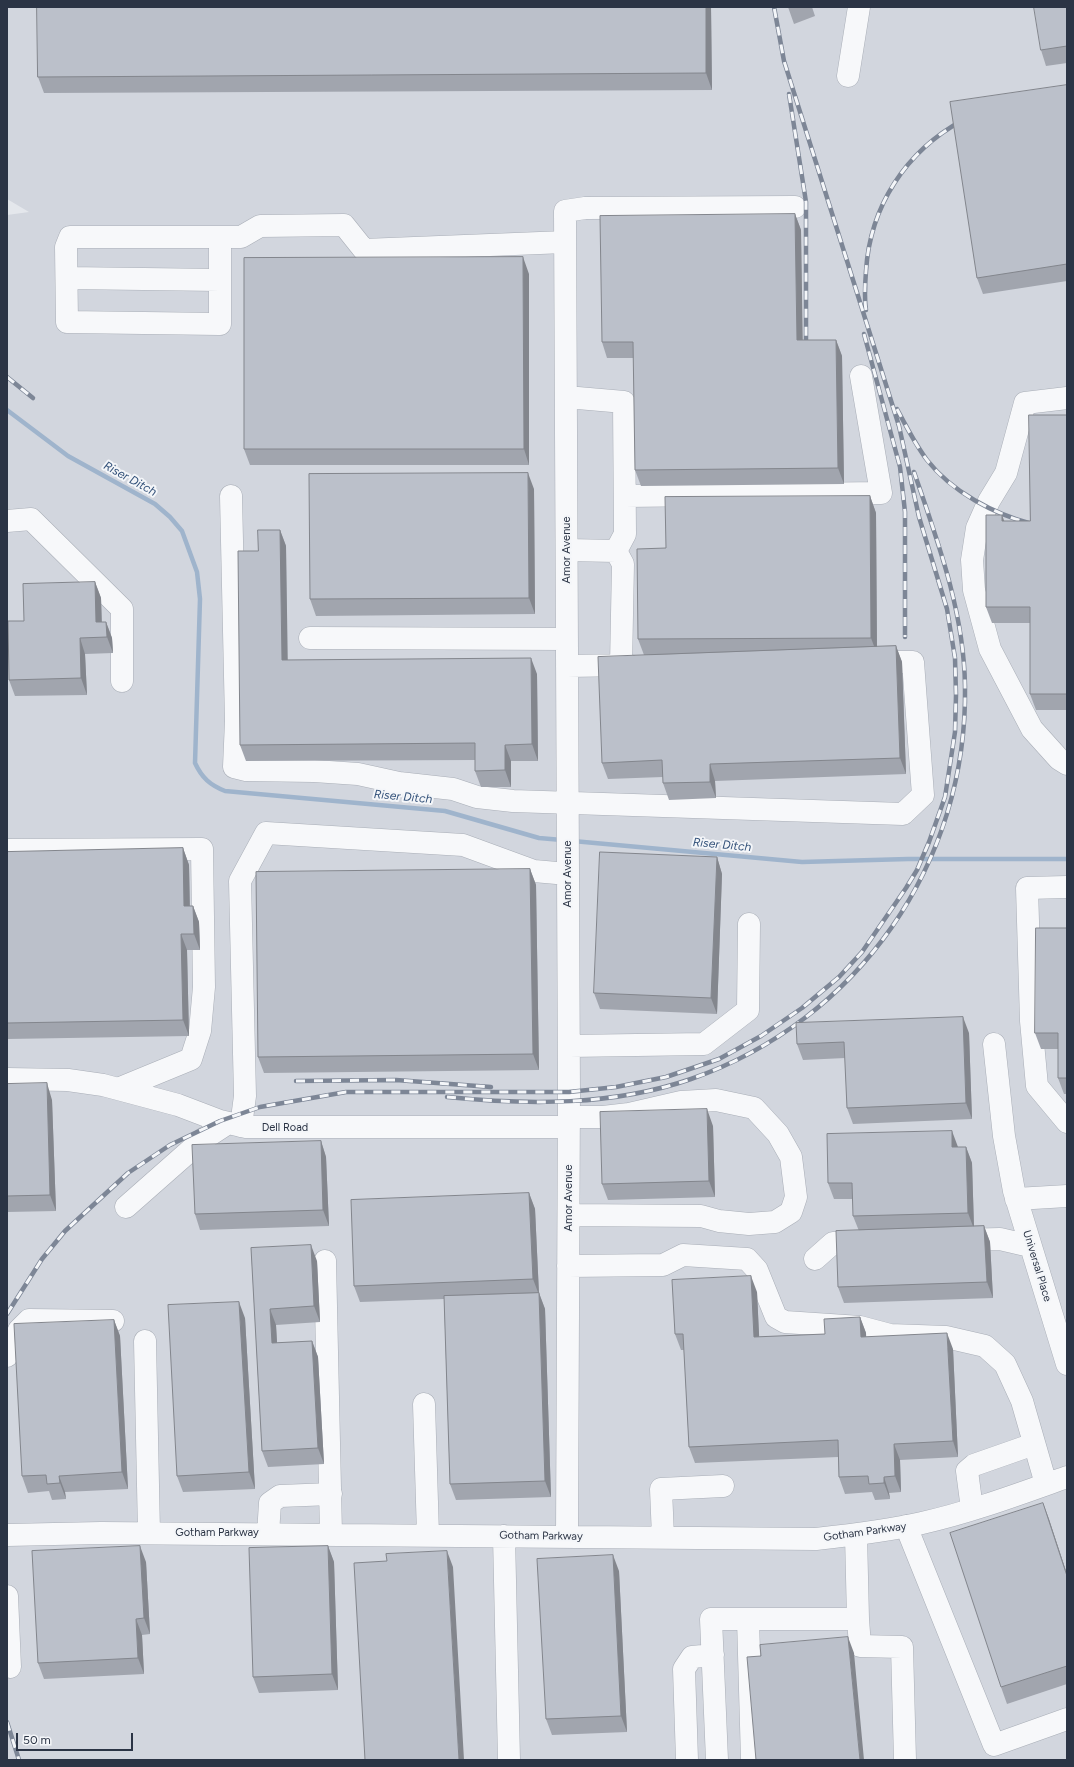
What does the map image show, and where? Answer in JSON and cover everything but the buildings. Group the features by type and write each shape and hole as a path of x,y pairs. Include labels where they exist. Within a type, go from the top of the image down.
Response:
{"street":[{"path":"848,76 859,7"},
{"name":"Amor Avenue","path":"567,1536 569,1046 565,211 585,208 795,207"},
{"path":"220,237 220,324 67,322 66,247 70,237 220,237 241,237 260,226 344,225 364,250 566,242"},
{"path":"67,278 220,280"},
{"path":"625,496 881,493 861,376"},
{"path":"566,397 624,402 625,534 616,551"},
{"path":"1067,398 1026,403 1006,473 989,501 977,528 972,560 974,590 990,649 1032,729 1059,759 1067,764"},
{"path":"232,496 236,721 234,767 246,770 314,770 358,774 399,783 453,789 477,797 513,801 903,814 923,795 913,662 851,662"},
{"path":"7,521 30,519 122,609 122,681"},
{"path":"567,550 616,551"},
{"path":"616,551 623,564 621,665"},
{"path":"310,638 567,639"},
{"path":"567,666 645,664"},
{"path":"126,1207 202,1140 235,1125 245,1096 240,881 266,833 464,845 534,871 568,874"},
{"path":"7,850 202,849 204,987 200,1031 191,1059 118,1089"},
{"path":"1067,887 1028,888 1031,1021 1037,1086 1067,1122"},
{"path":"569,1046 704,1044 748,1010 749,924"},
{"name":"Universal Place","path":"994,1044 1008,1167 1030,1246 1067,1364"},
{"name":"Dell Road","path":"7,1079 68,1080 103,1085 178,1104 235,1125 285,1128 569,1122 629,1114 681,1102 716,1100 754,1108 778,1134 791,1157 796,1197 791,1212 775,1222 749,1224 719,1221 701,1216 569,1215"},
{"path":"1016,1199 1067,1196"},
{"path":"940,1241 1000,1239 1030,1246"},
{"path":"815,1259 833,1243 888,1242"},
{"path":"568,1266 662,1265 683,1255 747,1260 757,1270 776,1317 785,1322 860,1327 890,1335 946,1337 985,1346 1005,1364 1022,1402 1034,1444 1061,1482"},
{"path":"325,1261 331,1534"},
{"path":"7,1356 19,1330 29,1320 113,1320"},
{"path":"145,1341 148,1533"},
{"path":"424,1404 428,1535"},
{"path":"972,1509 967,1471 974,1466 1034,1444"},
{"name":"Gotham Parkway","path":"7,1535 148,1533 816,1539 856,1535 906,1526 972,1509 1061,1482"},
{"path":"663,1537 661,1489 723,1486"},
{"path":"268,1534 270,1503 273,1499 280,1496 330,1494"},
{"path":"906,1526 994,1745 1067,1719"},
{"path":"856,1535 860,1646 902,1647 905,1760"},
{"path":"504,1536 509,1760"},
{"path":"7,1596 10,1667"},
{"path":"717,1760 711,1619 858,1618"},
{"path":"748,1619 752,1760"},
{"path":"687,1760 684,1669 692,1657 713,1655"}],"shaded area":[{"path":"7,7 1067,7 1067,1760 7,1760 7,215 29,212 7,199"}],"waterway":[{"name":"Riser Ditch","path":"7,410 68,456 155,504 170,517 182,531 197,572 200,599 195,763 204,777 211,783 225,791 445,811 539,838 562,840"},
{"name":"Riser Ditch","path":"573,841 802,862 908,859 1067,859"}],"railway":[{"path":"7,1314 42,1259 65,1231 128,1173 170,1145 220,1121 260,1107 346,1092 569,1092 616,1087 666,1077 719,1059 761,1036 802,1008 839,977 862,952 917,870 945,797 955,732 955,658 947,609 919,517 899,426 784,61 774,7"},
{"path":"789,94 806,202 806,340"},
{"path":"866,310 865,286 869,247 875,224 883,203 908,164 924,148 963,120"},
{"path":"864,334 900,467 905,512 905,637"},
{"path":"7,377 33,398"},
{"path":"897,409 923,454 937,472 961,492 989,508 1032,524"},
{"path":"447,1097 478,1100 539,1102 601,1099 661,1088 691,1079 751,1053 805,1018 852,976 892,927 924,873 947,814 961,751 965,686 964,658 955,604 932,525 914,472"},
{"path":"296,1081 396,1080 491,1087"},
{"path":"7,1722 19,1760"}]}
